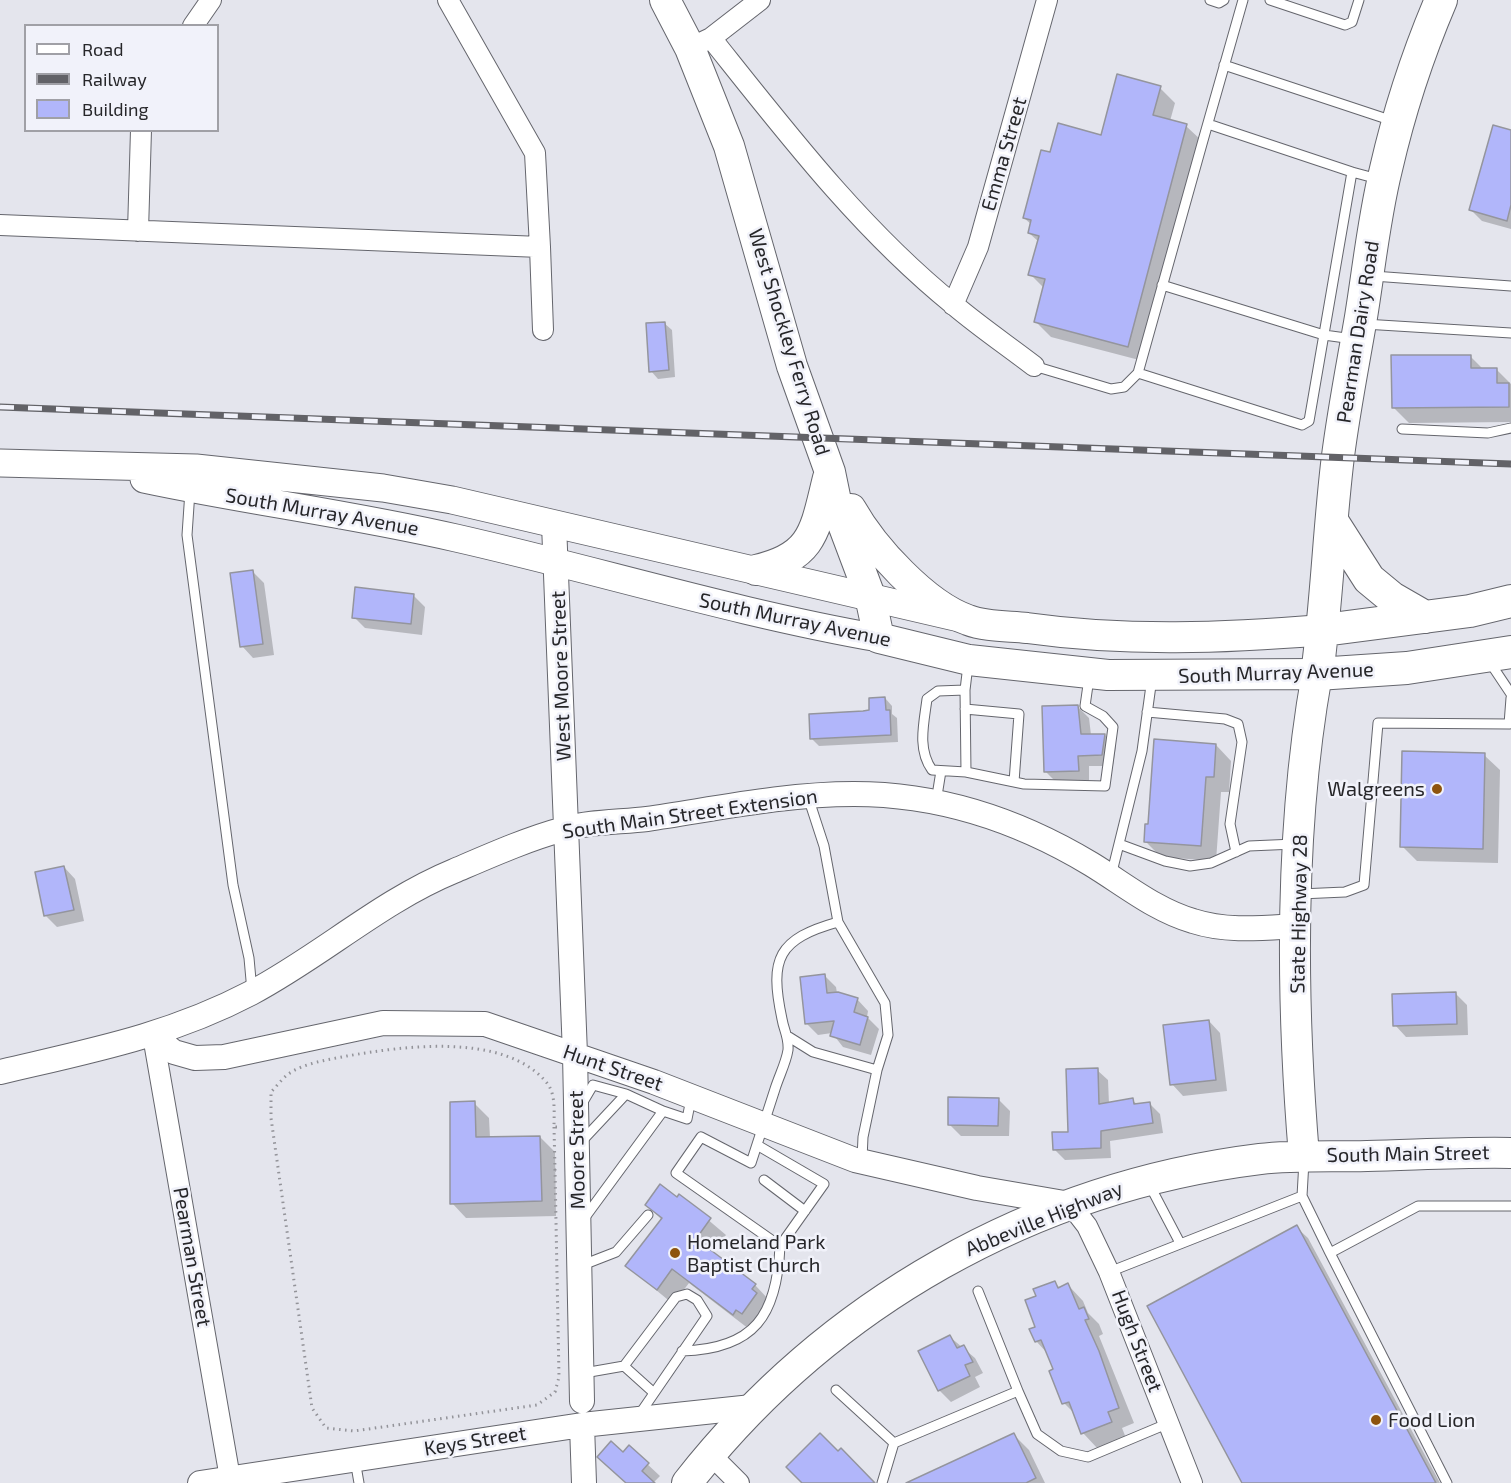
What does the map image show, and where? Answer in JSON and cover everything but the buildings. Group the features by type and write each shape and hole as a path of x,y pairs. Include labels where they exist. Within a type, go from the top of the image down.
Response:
{"highway":[{"name":"Pearman Dairy Road","path":"1317,674 1324,630 1332,521 1346,391 1383,181 1418,62 1441,0"},
{"path":"1332,521 1370,579 1392,598 1425,617"},
{"name":"South Murray Avenue","path":"1324,630 1470,611 1511,601"},
{"name":"South Murray Avenue","path":"1317,674 1407,668 1498,654"}],"main road":[{"name":"West Shockley Ferry Road","path":"665,0 700,43 792,366 830,472 838,511 870,596 879,638"},
{"name":"South Murray Avenue","path":"0,463 196,468 383,488 452,500 969,620 1124,638 1231,638 1324,630"},
{"name":"South Murray Avenue","path":"90,467 190,489 329,511 557,562 788,622 879,638 969,660 1089,673 1317,674"},
{"path":"756,570 780,564 802,551 818,519 830,472"},
{"path":"830,472 865,534 921,593 969,620"},
{"name":"State Highway 28","path":"1304,1156 1299,1097 1297,926 1299,843 1302,778 1317,674"},
{"name":"South Main Street","path":"1304,1156 1511,1153"},
{"name":"Abbeville Highway","path":"687,1483 752,1407 837,1332 919,1275 1007,1230 1070,1204 1147,1180 1234,1163 1304,1156"}],"street":[{"path":"194,24 211,0"},
{"path":"447,0 524,129 535,153 543,330"},
{"path":"700,43 760,0"},
{"name":"Emma Street","path":"953,305 978,247 1047,0"},
{"name":"West Shockley Ferry Road","path":"700,43 880,236 953,305 1034,366"},
{"path":"138,231 141,132"},
{"path":"0,225 540,247"},
{"name":"West Moore Street","path":"554,524 567,827"},
{"name":"South Main Street Extension","path":"0,1072 153,1036 200,1018 252,992 316,955 405,895 452,872 567,827 808,797 854,794 936,802 1004,819 1043,836 1111,876 1159,908 1195,922 1235,929 1297,926"},
{"name":"Moore Street","path":"567,827 576,1054 566,1171 579,1225 582,1401"},
{"name":"Hunt Street","path":"153,1036 174,1052 195,1058 224,1057 383,1023 485,1024 692,1096 760,1135 862,1162 977,1188 1070,1204"},
{"name":"Pearman Street","path":"153,1036 230,1478"},
{"name":"Hugh Street","path":"1070,1204 1087,1226 1109,1272 1192,1483"},
{"name":"Keys Street","path":"200,1483 230,1478 357,1471 582,1425 752,1407"},
{"path":"582,1425 584,1483"},
{"path":"710,1454 740,1483"}],"lane":[{"path":"1210,0 1219,3 1224,0"},
{"path":"1034,366 1111,389 1124,387 1138,373 1243,0"},
{"path":"1270,0 1345,25 1352,22 1359,0"},
{"path":"1224,65 1399,123"},
{"path":"1208,124 1383,181"},
{"path":"1138,373 1302,425 1309,421 1352,172"},
{"path":"1368,276 1511,286"},
{"path":"1162,285 1324,335 1358,332 1511,333"},
{"path":"1402,429 1488,433 1511,428"},
{"path":"190,489 189,546 233,885 249,958 252,992"},
{"path":"1298,894 1345,892 1364,885 1378,723 1509,724 1511,696 1498,654"},
{"path":"966,772 965,690 969,660"},
{"path":"965,690 938,691 927,699 923,735 924,759 932,770 966,772 1014,782 1106,786 1113,727 1103,716 1085,706 1089,673"},
{"path":"1111,876 1135,780 1152,675"},
{"path":"965,709 1019,714 1014,782"},
{"path":"1147,712 1225,719 1238,724 1242,742 1230,824 1236,852"},
{"path":"936,802 941,771"},
{"path":"808,797 824,846 838,922 885,1003 888,1035 877,1070 863,1137 862,1162"},
{"path":"1119,844 1165,861 1190,866 1211,863 1249,846 1299,843"},
{"path":"780,1246 676,1173 701,1137 751,1163 787,1053 789,1038 782,1022 776,977 779,958 790,943 811,930 838,922"},
{"path":"789,1038 813,1052 877,1070"},
{"path":"571,1128 593,1085 626,1094 687,1119 692,1096"},
{"path":"571,1128 626,1094"},
{"path":"579,1225 663,1111"},
{"path":"682,1351 705,1350 742,1337 762,1320 773,1297 778,1276 780,1246 824,1184 760,1135"},
{"path":"1304,1156 1302,1196 1447,1483"},
{"path":"764,1180 806,1211"},
{"path":"1147,1180 1180,1243"},
{"path":"1109,1272 1302,1196"},
{"path":"1330,1253 1418,1206 1511,1206"},
{"path":"579,1266 616,1252 648,1215"},
{"path":"978,1291 1037,1434 1061,1451 1088,1457 1169,1424"},
{"path":"581,1374 624,1366 676,1297 687,1294 697,1300 707,1316 635,1421"},
{"path":"624,1366 654,1393"},
{"path":"836,1390 894,1443"},
{"path":"894,1443 1018,1391"},
{"path":"882,1483 894,1443"}],"path":[{"path":"443,1046 493,1053 526,1064 548,1084 554,1103 571,1128 566,1171 559,1377 555,1392 537,1405 354,1431 326,1428 312,1408 271,1118 271,1092 287,1075 314,1063 411,1047 443,1046"}],"railway":[{"path":"0,407 1511,464"}],"place":[{"name":"Walgreens","path":"1437,789"},
{"name":"Homeland Park Baptist Church","path":"675,1253"},
{"name":"Food Lion","path":"1376,1420"}]}
